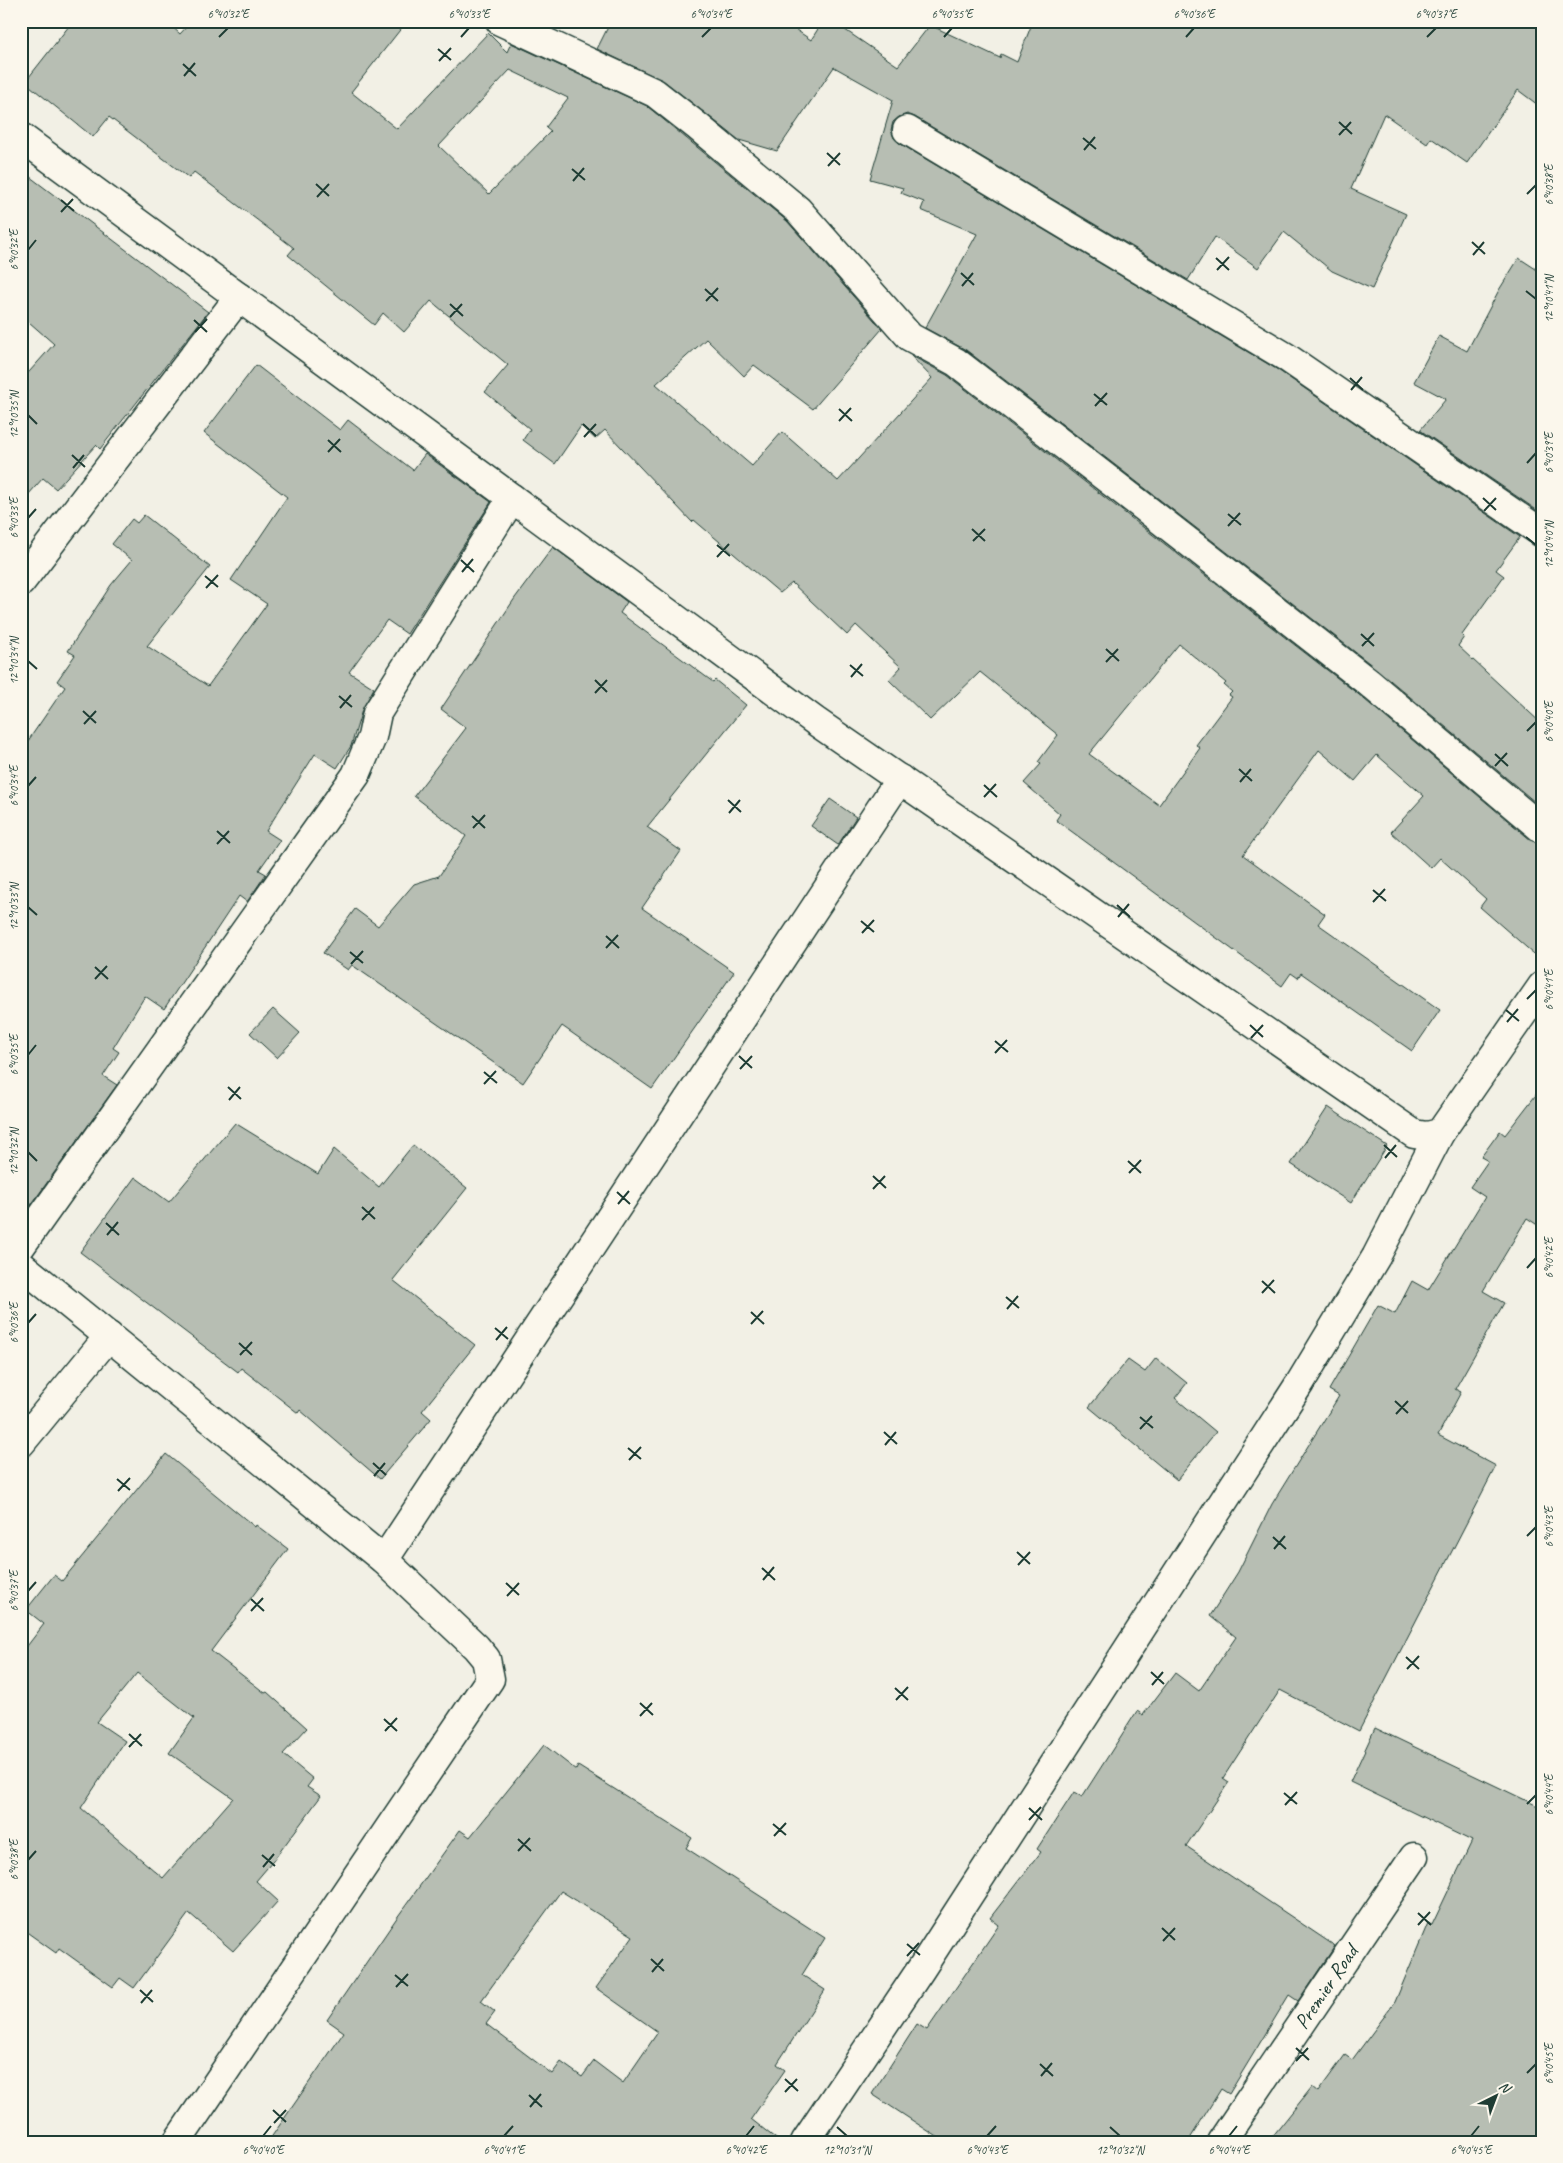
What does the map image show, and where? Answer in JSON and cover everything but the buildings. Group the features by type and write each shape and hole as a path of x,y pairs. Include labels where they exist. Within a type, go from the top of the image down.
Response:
{"street":[{"path":"500,21 655,93 690,120 798,210 910,337 956,362 1144,507 1368,682 1542,829"},
{"path":"906,130 1286,356 1542,533"},
{"path":"21,137 815,721 1414,1134 1427,1136 1440,1133"},
{"path":"21,582 239,297"},
{"path":"21,1246 356,775 372,736 377,713 512,498"},
{"path":"384,1560 900,779"},
{"path":"805,2142 920,1969 1300,1383 1376,1257 1440,1133 1542,986"},
{"path":"21,1265 384,1560 476,1647 486,1659 490,1678 177,2142"},
{"path":"21,1443 109,1336"},
{"name":"Premier Road","path":"1221,2142 1414,1857"}]}
